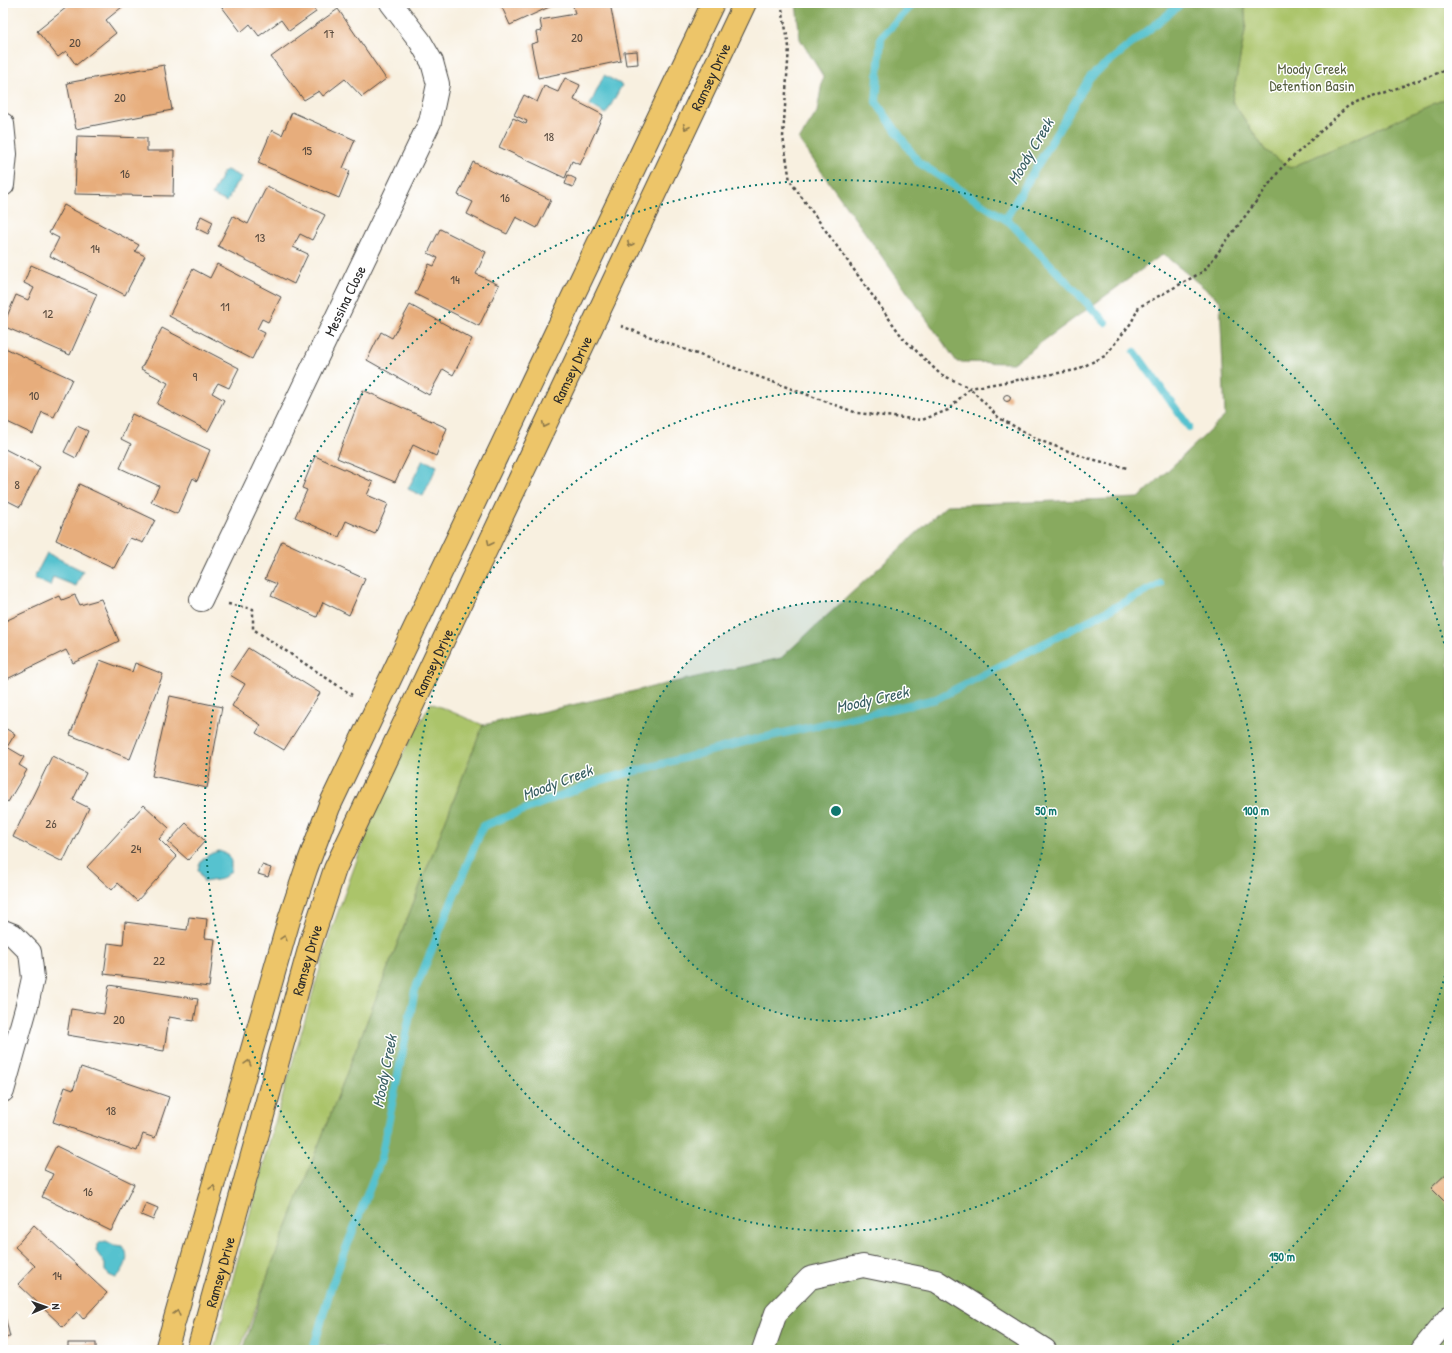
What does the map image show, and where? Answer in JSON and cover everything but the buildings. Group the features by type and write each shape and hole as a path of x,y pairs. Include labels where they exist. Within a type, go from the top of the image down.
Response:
{"main road":[{"name":"Ramsey Drive","path":"166,1350 289,920 329,807 713,3"},
{"name":"Ramsey Drive","path":"198,1350 311,942 336,869 744,3"}],"street":[{"name":"Messina Close","path":"201,600 430,122 438,84 432,62 420,41 391,3"},
{"path":"3,124 6,154 3,185"},
{"path":"3,931 13,935 30,952 33,978 3,1091"},
{"path":"763,1350 776,1313 810,1278 863,1266 936,1281 1045,1350"},
{"path":"1422,1350 1449,1317"}],"path":[{"path":"781,3 789,47 783,137 790,181 903,338 940,374 970,388 999,418 1041,441 1087,458 1127,468"},
{"path":"596,317 857,413 922,420 948,410 970,388 1076,370 1105,356 1131,323 1140,307 1204,270 1282,167 1348,106 1449,69"},
{"path":"201,600 243,606 253,609 253,629 352,695"}],"green space":[{"path":"796,3 1244,3 1246,25 1232,101 1265,150 1290,168 1449,97 1449,1350 243,1350 270,1269 483,725 781,658 947,505 1139,498 1225,416 1220,301 1163,254 1013,363 957,362 799,140 817,112 823,76 800,39"},
{"name":"Moody Creek Detention Basin","path":"1244,3 1449,3 1449,97 1290,168 1265,150 1232,101 1246,25"},
{"path":"431,703 483,725 270,1269 240,1350 214,1350 266,1153 331,931 382,791"}],"water":[{"path":"604,75 622,85 606,114 590,105"},
{"path":"227,170 241,177 239,182 236,183 227,202 212,195 224,171"},
{"path":"423,460 437,466 423,496 408,489"},
{"path":"47,553 83,571 76,586 53,577 50,586 34,578"},
{"path":"219,851 227,854 231,860 231,871 222,879 204,882 198,869 199,865 206,857"},
{"path":"106,1241 114,1245 123,1246 127,1254 126,1263 116,1278 109,1275 105,1271 105,1264 96,1251 99,1244"}],"waterway":[{"path":"914,3 881,37 876,102 918,162 1008,221"},
{"name":"Moody Creek","path":"1105,322 1006,218 1090,77 1182,3"},
{"name":"Moody Creek","path":"1135,352 1189,427"},
{"name":"Moody Creek","path":"313,1350 331,1287 381,1159 415,990 483,826 598,781 748,741 936,699 1160,584"}]}
